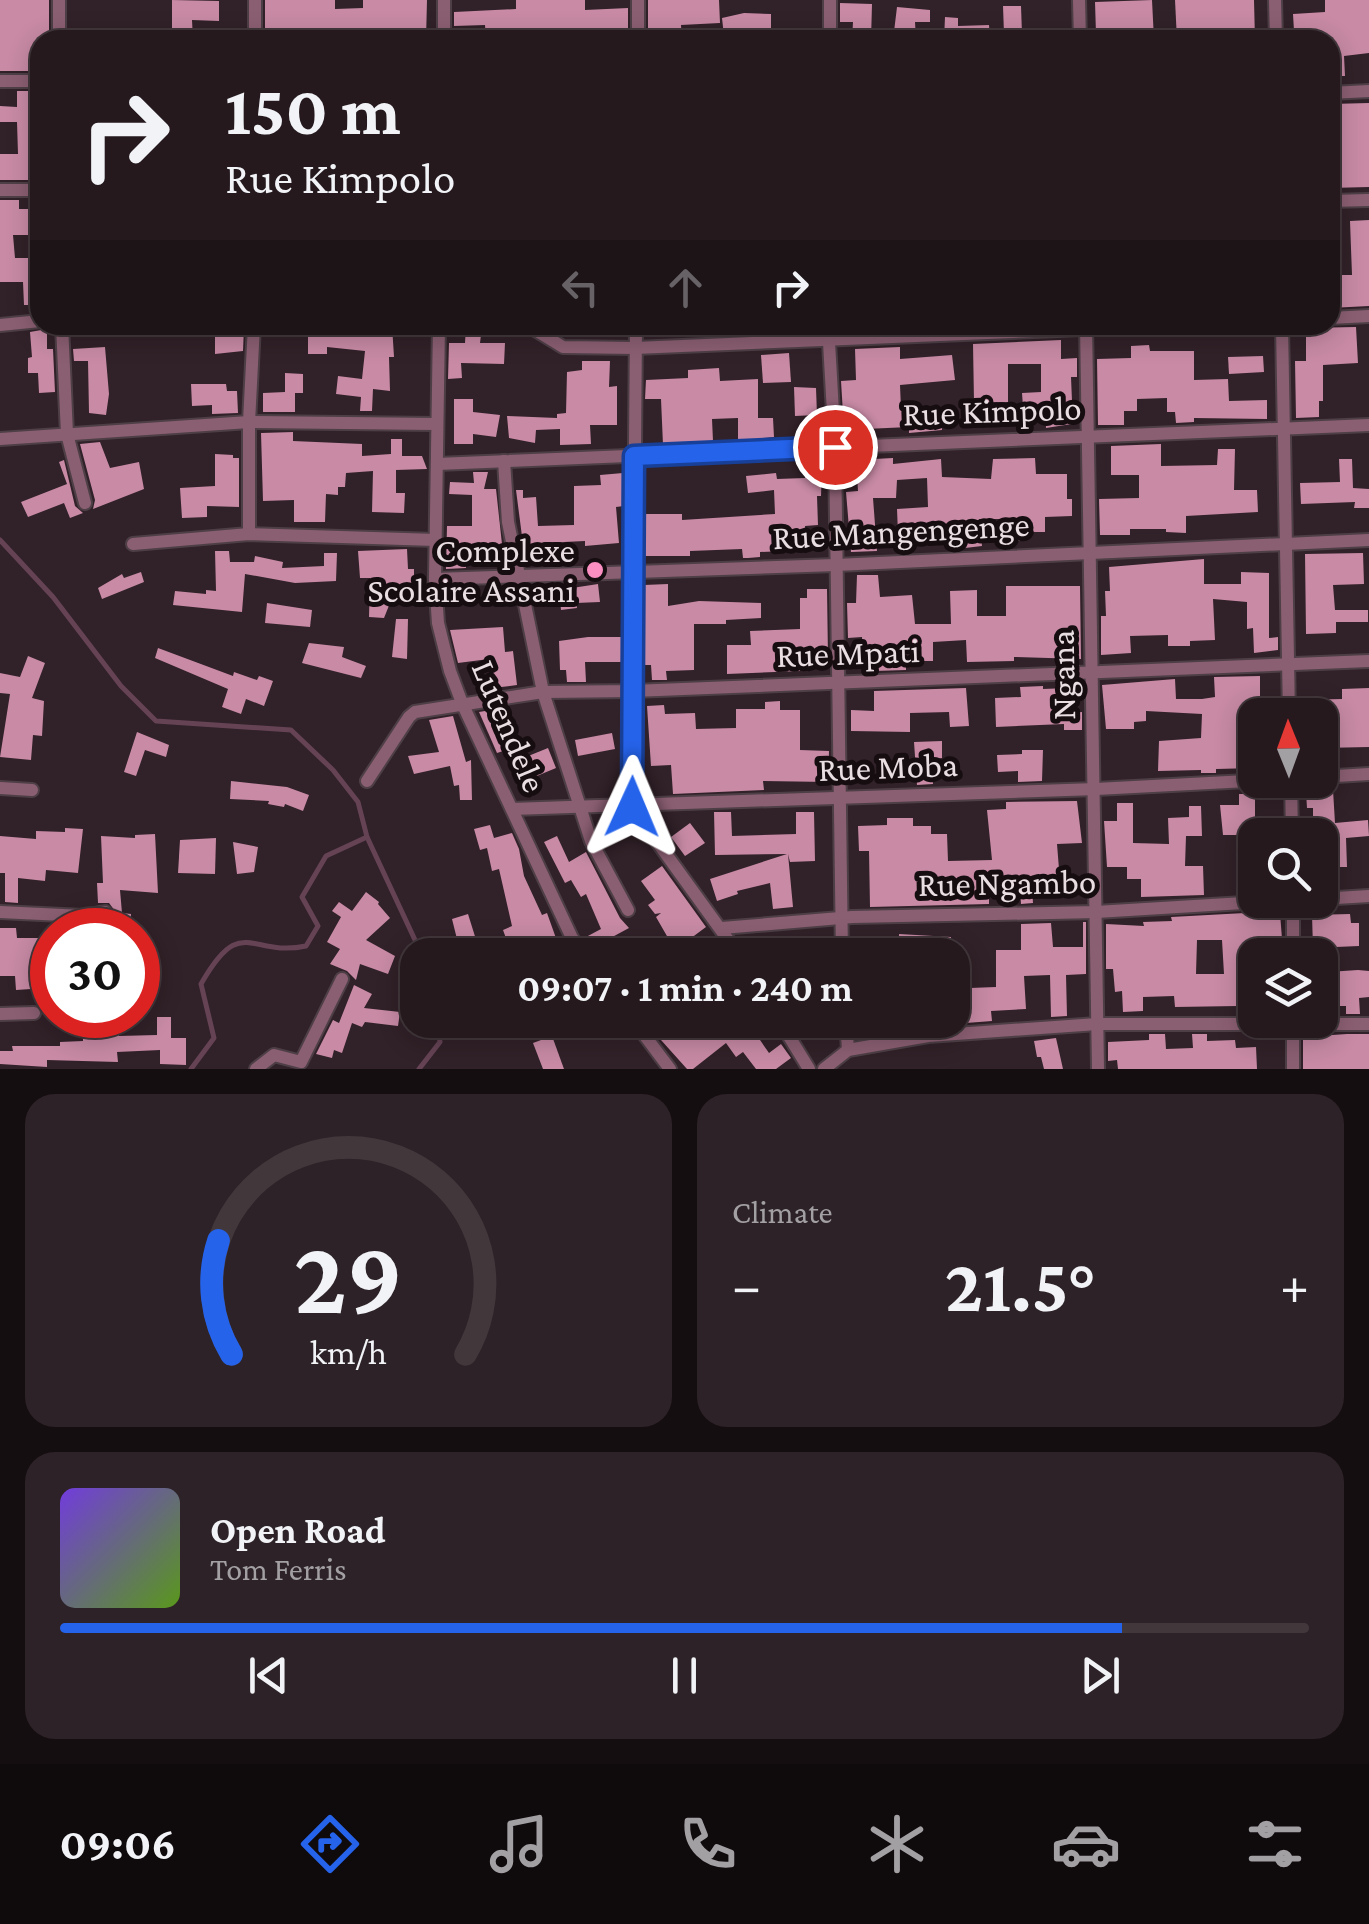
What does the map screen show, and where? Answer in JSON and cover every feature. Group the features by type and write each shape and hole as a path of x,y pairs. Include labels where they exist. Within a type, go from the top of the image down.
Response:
{"street":[{"path":"59,0 59,30"},
{"path":"255,0 255,30"},
{"path":"444,0 444,30"},
{"path":"638,0 638,30"},
{"path":"830,0 830,30"},
{"path":"1079,0 1080,30"},
{"path":"1275,0 1276,30"},
{"path":"0,81 30,81"},
{"path":"1340,92 1369,91"},
{"path":"0,190 30,190"},
{"path":"1340,201 1369,200"},
{"path":"1340,317 1369,316"},
{"path":"0,324 30,322"},
{"path":"62,335 67,434 85,503"},
{"path":"250,534 253,335"},
{"name":"Lutendele","path":"439,335 435,579 438,623 462,702 572,938"},
{"path":"543,335 563,348 636,348 792,335"},
{"path":"636,335 632,807 728,938"},
{"path":"828,335 835,447 841,938"},
{"name":"Ngana","path":"1086,335 1098,1069"},
{"path":"1282,335 1289,698"},
{"path":"0,439 249,422 438,424"},
{"name":"Rue Kimpolo","path":"437,464 1369,425"},
{"path":"504,461 508,522 543,692 591,841 628,910"},
{"path":"134,544 250,534 436,540"},
{"name":"Rue Mangengenge","path":"435,579 1369,540"},
{"name":"Rue Mpati","path":"366,782 408,717 428,708 543,692 1369,661"},
{"path":"1338,776 1369,774"},
{"name":"Rue Moba","path":"512,810 1238,782"},
{"path":"0,788 32,790"},
{"path":"1338,897 1369,896"},
{"name":"Rue Ngambo","path":"722,928 840,918 1096,912 1238,903"},
{"path":"0,912 30,913"},
{"path":"256,1069 274,1056 301,1062 342,978"},
{"path":"0,1014 30,1013"},
{"path":"824,1069 848,1050 928,1036 1097,1024 1238,1023"},
{"path":"1338,1023 1369,1024"},
{"path":"647,1038 670,1069"},
{"path":"790,1038 809,1069"},
{"path":"847,1038 848,1050"},
{"path":"1293,1038 1293,1069"}],"building":[{"path":"0,0 49,0 49,30 30,30 30,71 0,71"},
{"path":"172,0 219,1 219,21 192,20 192,30 172,30"},
{"path":"265,0 335,0 335,9 363,8 363,0 427,0 426,30 265,30"},
{"path":"516,0 585,0 585,10 628,8 628,30 485,30 485,25 454,26 454,12 516,9"},
{"path":"648,0 719,0 720,23 681,25 681,30 648,30"},
{"path":"1152,0 1154,30 1096,30 1095,2"},
{"path":"1175,0 1254,0 1255,30 1176,30"},
{"path":"1325,0 1369,0 1369,53 1344,56 1345,76 1340,76 1340,30 1294,30 1293,14 1325,12"},
{"path":"840,3 872,4 871,30 853,30 853,22 840,22"},
{"path":"1003,6 1021,6 1022,30 1004,30"},
{"path":"897,7 930,10 930,22 915,22 915,30 894,30"},
{"path":"744,13 771,14 771,30 723,30 722,18"},
{"path":"945,17 958,18 958,26 989,25 989,30 944,30"},
{"path":"17,91 30,91 30,180 0,180 0,154 18,154 17,122 0,122 0,106 17,107"},
{"path":"1369,103 1369,187 1340,188 1340,104"},
{"path":"0,200 19,200 19,209 30,209 30,235 13,235 15,258 30,258 30,305 24,305 23,282 0,282"},
{"path":"1369,220 1369,306 1340,307 1340,275 1352,275 1350,221"},
{"path":"1340,327 1356,327 1358,363 1323,365 1319,417 1296,418 1295,361 1306,361 1306,335 1340,335"},
{"path":"30,335 47,335 47,349 53,349 55,392 39,393 38,373 28,373 28,358 32,357"},
{"path":"215,335 244,335 243,351 215,354"},
{"path":"308,335 393,335 390,391 373,389 372,411 360,411 361,397 336,394 338,376 362,379 365,351 327,347 327,354 308,354"},
{"path":"465,335 481,335 480,343 505,343 504,364 461,363 462,378 448,379 449,343 465,343"},
{"path":"1061,340 1061,359 1077,358 1077,377 1071,377 1078,423 1046,428 1045,406 1023,407 1022,393 1041,392 1041,364 1008,364 1008,402 974,402 973,344"},
{"path":"1149,345 1150,351 1194,351 1194,380 1228,379 1229,401 1267,400 1267,419 1194,418 1194,422 1176,423 1175,412 1167,412 1167,398 1137,399 1137,411 1124,411 1124,425 1098,425 1097,359 1131,358 1131,346"},
{"path":"105,347 109,394 106,415 89,413 88,361 74,361 73,349"},
{"path":"900,347 900,359 952,355 955,380 900,385 901,409 941,408 942,430 844,430 841,381 856,380 855,349"},
{"path":"789,353 791,382 763,383 761,355"},
{"path":"1263,356 1264,372 1229,374 1228,357"},
{"path":"582,361 610,361 609,387 617,386 617,425 590,425 591,444 560,445 560,429 536,430 535,443 509,438 507,416 557,418 557,414 566,413 567,372 582,370"},
{"path":"719,368 720,381 758,379 758,418 773,418 774,437 738,441 738,418 712,419 713,441 663,445 661,399 645,399 646,380 688,378 688,370"},
{"path":"285,373 303,374 303,393 295,393 295,412 263,412 263,393 285,392"},
{"path":"191,384 226,384 227,391 237,391 238,413 212,414 212,405 192,406"},
{"path":"794,387 816,388 817,415 795,416"},
{"path":"454,399 473,399 473,412 500,415 496,437 473,434 473,444 454,444"},
{"path":"293,432 293,441 362,444 362,456 391,454 391,439 402,439 402,456 422,456 427,469 396,470 396,493 405,493 404,513 372,512 373,471 346,473 345,487 338,487 338,495 326,494 325,522 294,522 294,500 263,501 261,433"},
{"path":"100,442 110,468 139,462 144,489 93,509 95,500 80,444"},
{"path":"1161,444 1161,466 1217,465 1218,449 1235,449 1234,490 1257,490 1258,512 1186,516 1186,533 1130,529 1130,535 1100,535 1099,499 1139,498 1139,475 1111,475 1111,446"},
{"path":"215,454 239,458 239,507 207,506 207,517 182,518 180,488 215,486"},
{"path":"893,458 893,464 941,459 942,477 991,479 993,459 1035,458 1036,474 1067,474 1072,516 1045,517 1045,532 1025,532 1025,541 1010,541 1005,519 979,519 982,546 965,548 962,523 940,525 940,531 898,534 897,509 928,507 927,478 897,480 896,498 873,498 877,551 851,552 846,492 858,491 856,460"},
{"path":"1339,459 1352,459 1353,488 1369,489 1369,508 1354,508 1355,502 1301,504 1300,483 1340,482"},
{"path":"64,460 75,506 83,513 70,518 64,503 28,517 21,502 67,484 59,462"},
{"path":"805,465 822,466 818,525 805,526 806,550 760,552 760,557 748,558 743,558 742,549 690,551 690,556 644,556 644,514 682,514 682,520 775,514 774,490 748,493 746,476 776,473 777,479 805,478"},
{"path":"473,472 488,472 484,489 496,489 502,544 465,548 466,568 446,569 447,526 472,526 472,495 449,494 450,482 474,483"},
{"path":"623,473 624,506 616,507 619,543 523,544 516,490 523,490 523,498 536,497 538,526 574,525 574,486 601,485 600,475"},
{"path":"407,549 408,569 420,575 415,587 399,587 397,583 390,587 390,603 384,618 369,617 370,578 360,578 358,551"},
{"path":"215,551 229,551 230,562 254,562 255,556 283,562 282,568 324,566 324,553 337,553 336,581 295,583 245,574 242,612 173,605 175,591 216,591"},
{"path":"1363,553 1364,584 1333,585 1335,610 1368,610 1368,622 1336,622 1336,633 1306,634 1305,554"},
{"path":"1204,559 1204,584 1241,584 1241,572 1269,573 1269,638 1278,637 1278,650 1254,653 1253,628 1247,629 1247,602 1213,599 1215,640 1168,646 1168,635 1130,636 1131,653 1101,655 1101,616 1106,616 1109,567"},
{"path":"141,572 144,582 102,599 98,588 122,574 124,578"},
{"path":"857,575 878,575 880,597 912,595 915,624 951,624 950,591 977,590 977,616 1006,616 1006,586 1080,586 1081,659 1014,657 1014,661 967,662 966,640 933,642 933,661 906,661 906,670 875,671 875,667 863,667 862,637 848,638 847,603 856,603"},
{"path":"598,584 600,602 576,603 577,608 561,610 559,590"},
{"path":"668,584 668,606 699,601 761,603 761,618 694,624 694,670 666,671 667,680 652,680 651,665 643,665 644,585"},
{"path":"807,589 827,589 828,657 800,658 800,671 727,674 727,645 751,645 750,631 800,629 800,598 807,598"},
{"path":"267,603 312,610 310,627 265,623"},
{"path":"396,619 408,619 407,659 392,657"},
{"path":"503,627 505,652 513,651 517,685 493,688 489,659 458,663 450,630"},
{"path":"623,637 623,662 585,662 586,682 567,682 566,670 560,670 559,641"},
{"path":"309,643 344,647 342,657 366,666 361,678 302,663"},
{"path":"158,648 233,676 234,672 273,681 264,706 246,699 241,714 222,707 228,689 155,658"},
{"path":"28,656 45,663 32,698 44,701 42,736 33,735 31,760 0,757 10,694 0,693 0,673 20,677"},
{"path":"1260,676 1260,698 1238,698 1238,768 1216,769 1216,773 1158,771 1159,741 1201,738 1202,714 1146,711 1146,721 1134,722 1134,729 1106,729 1102,685 1175,679 1176,699 1202,699 1215,697 1214,677"},
{"path":"1020,687 1068,688 1069,713 1082,712 1082,730 1064,730 1064,724 996,727 995,698 1021,697"},
{"path":"966,688 969,726 950,727 949,712 910,713 910,732 851,731 851,710 874,711 874,691"},
{"path":"1369,688 1369,747 1338,748 1338,699 1342,699 1342,689"},
{"path":"780,701 780,710 800,710 800,750 829,751 828,782 763,781 764,790 673,794 671,765 651,766 647,706 664,705 665,714 695,713 696,729 736,728 736,709 765,709 765,702"},
{"path":"497,709 512,748 497,753 479,712"},
{"path":"453,716 466,762 471,760 472,800 460,800 459,785 454,786 450,766 414,774 408,756 439,752 429,720"},
{"path":"137,732 169,745 166,757 145,750 136,776 124,772"},
{"path":"612,733 615,749 578,756 575,740"},
{"path":"942,741 942,758 932,759 933,784 917,785 914,742"},
{"path":"548,748 556,768 520,783 511,763"},
{"path":"1022,750 1043,750 1042,781 1018,782 1018,771 998,772 997,755 1022,754"},
{"path":"231,781 287,787 309,795 303,811 285,804 268,804 269,801 230,799"},
{"path":"1239,798 1255,798 1255,818 1238,818 1238,835 1223,835 1220,805 1239,805"},
{"path":"1306,798 1333,798 1335,818 1313,818 1313,808 1307,808"},
{"path":"1077,801 1082,843 1057,844 1059,869 1069,869 1070,888 1032,889 1033,903 1021,904 1020,889 989,890 989,904 870,907 869,851 859,851 858,826 887,825 887,818 913,818 913,826 931,826 931,834 947,834 948,861 992,860 987,810 1006,809 1006,802"},
{"path":"1117,803 1133,803 1133,843 1169,844 1168,818 1189,817 1189,806 1201,806 1202,836 1186,836 1185,866 1203,866 1204,895 1141,897 1141,879 1127,879 1127,867 1107,867 1104,821 1117,821"},
{"path":"714,812 731,812 732,836 796,834 796,812 814,812 815,861 790,862 788,854 793,907 773,909 770,883 737,891 738,894 717,901 710,879 787,854 715,855"},
{"path":"1368,820 1369,836 1346,838 1347,867 1338,867 1338,823"},
{"path":"690,823 705,843 685,856 671,837"},
{"path":"490,825 494,838 512,833 524,876 542,915 547,913 556,938 506,938 503,930 512,926 499,869 492,871 487,848 480,850 474,829"},
{"path":"65,828 83,829 78,873 46,870 45,881 18,878 18,903 5,902 0,836 36,839 36,831 65,832"},
{"path":"155,834 158,893 120,890 122,908 98,903 97,883 103,883 101,836"},
{"path":"557,836 569,862 586,852 629,928 610,938 587,938 601,929 586,894 581,897 571,880 565,883 544,842"},
{"path":"216,838 215,874 178,873 180,840"},
{"path":"233,842 258,847 254,872 237,874"},
{"path":"662,866 706,927 691,938 668,938 656,917 661,913 655,914 648,905 655,900 641,881"},
{"path":"366,892 390,918 366,940 395,956 388,974 360,964 356,980 330,964 340,949 327,942 341,917 332,911 339,902 352,911"},
{"path":"1238,913 1238,918 1280,918 1282,938 1238,938 1238,1006 1175,1007 1174,996 1143,997 1143,1011 1123,1012 1122,991 1115,992 1113,969 1106,969 1106,924 1144,926 1143,922 1172,921 1171,917","holes":["1197,940 1222,940 1224,974 1196,974"]},
{"path":"468,914 476,938 457,938 452,919"},
{"path":"1338,914 1350,914 1351,923 1359,923 1359,946 1338,947 1338,938 1313,938 1312,918 1338,918"},
{"path":"1086,922 1086,974 1066,975 1067,1016 1051,1017 1050,975 1024,976 1026,1009 991,1011 992,1021 970,1023 970,988 996,987 996,950 1021,950 1021,924 1051,923 1053,947 1083,947"},
{"path":"0,928 16,928 17,938 30,938 30,989 16,990 15,976 0,976"},
{"path":"899,934 951,937 951,938 899,938"},
{"path":"1338,971 1369,971 1369,997 1359,998 1360,1014 1346,1014 1346,1006 1338,1006"},
{"path":"354,985 372,994 364,1008 400,1012 398,1026 365,1022 362,1027 352,1023 342,1053 334,1050 332,1058 316,1054 333,1020 339,1023"},
{"path":"160,1017 171,1017 171,1038 186,1038 186,1065 160,1064 160,1050 117,1052 118,1062 47,1060 47,1067 0,1064 0,1051 13,1051 12,1046 60,1046 60,1042 160,1038"},
{"path":"1149,1034 1165,1034 1166,1049 1193,1048 1192,1034 1207,1034 1207,1041 1235,1040 1236,1048 1256,1047 1257,1069 1118,1069 1117,1060 1108,1061 1108,1042 1149,1040"},
{"path":"1369,1034 1369,1069 1303,1069 1303,1038 1338,1038 1338,1035"},
{"path":"553,1038 564,1069 543,1069 533,1043"},
{"path":"759,1038 769,1053 781,1044 791,1058 776,1069 756,1069 743,1052 736,1057 726,1043 693,1069 687,1069 661,1040"},
{"path":"1056,1038 1063,1069 1044,1069 1034,1041"}],"waterway":[{"path":"0,540 53,597 121,686 156,721 291,730 333,770 358,802 367,837 414,938"},
{"path":"191,1069 214,1038 201,984 215,962 227,949 248,942 272,947 306,946 318,926 302,897 326,856 367,837"},
{"path":"419,1069 439,1038"}],"place":[{"name":"Complexe Scolaire Assani","path":"595,570"}],"route":[{"path":"632,807 634,456 835,447"}]}
